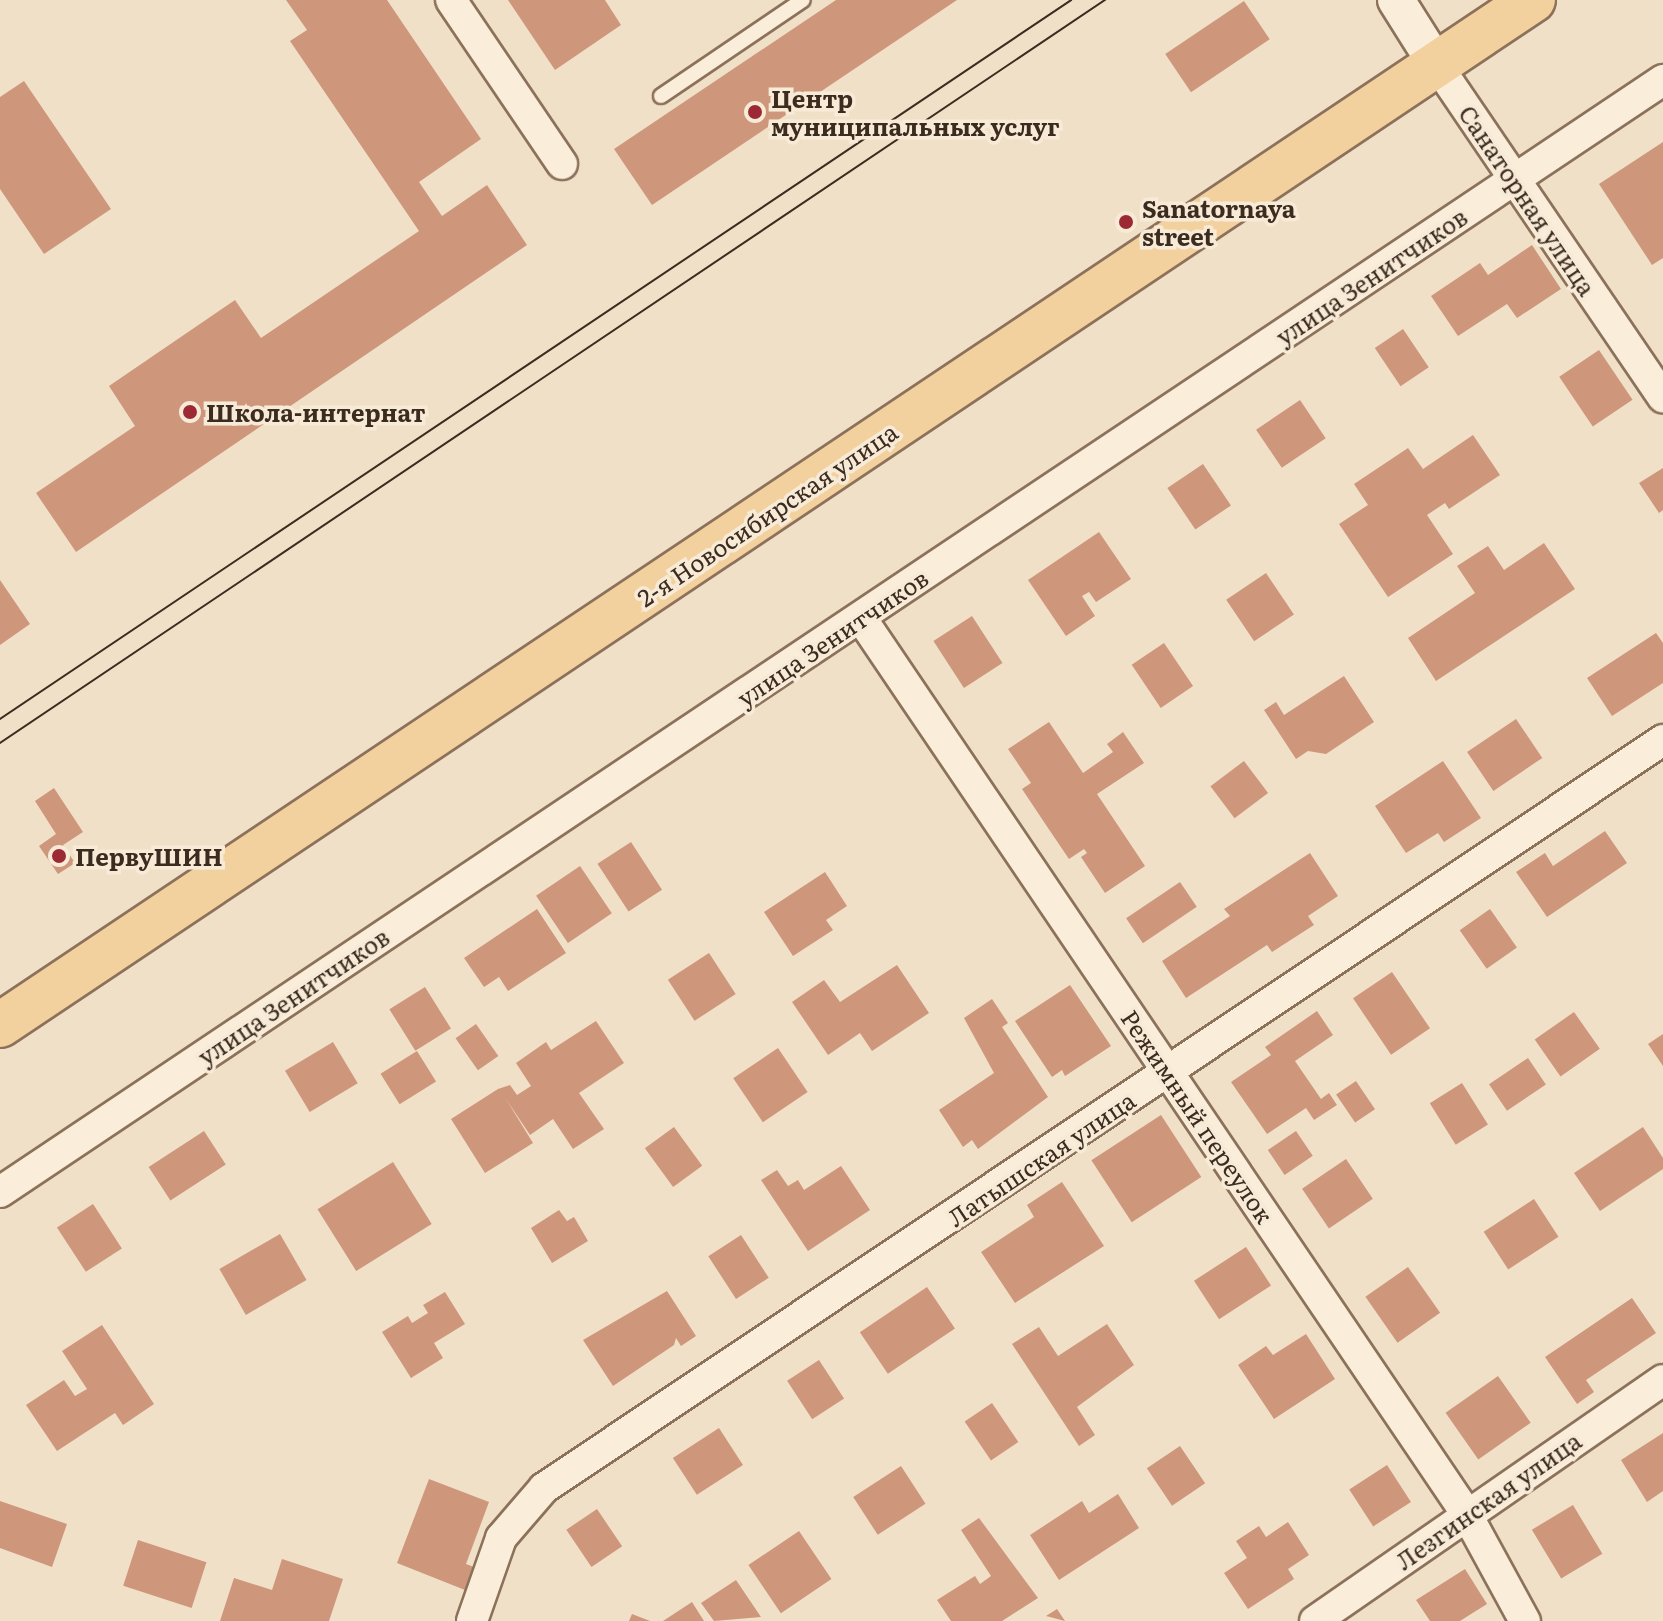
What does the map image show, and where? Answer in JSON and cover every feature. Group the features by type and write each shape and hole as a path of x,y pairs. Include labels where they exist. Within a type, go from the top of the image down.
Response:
{"main road":[{"name":"2-я Новосибирская улица","path":"0,1025 1533,0"}],"street":[{"path":"451,0 562,164"},
{"name":"Санаторная улица","path":"1396,0 1513,180 1663,398"},
{"name":"улица Зенитчиков","path":"0,1192 1663,80"},
{"name":"Режимный переулок","path":"861,618 1466,1513 1525,1621"},
{"name":"Латышская улица","path":"472,1621 501,1538 544,1488 1663,740"},
{"name":"Лезгинская улица","path":"1315,1621 1466,1513 1663,1380"}],"lane":[{"path":"661,96 803,0"}],"building":[{"path":"286,0 387,0 481,139 419,182 442,216 487,185 527,245 76,552 36,493 135,426 109,386 235,300 261,338 419,231 290,41 307,30"},
{"path":"508,0 605,0 621,25 555,70"},
{"path":"836,0 957,0 652,205 614,149"},
{"path":"1244,1 1270,39 1191,92 1165,54"},
{"path":"24,81 111,209 44,254 0,189 0,97"},
{"path":"1663,142 1663,258 1652,265 1599,184"},
{"path":"1532,245 1561,289 1517,318 1507,304 1458,336 1431,296 1480,263 1488,275"},
{"path":"1403,329 1429,367 1401,386 1375,348"},
{"path":"1599,350 1633,400 1593,427 1559,377"},
{"path":"1300,400 1326,438 1282,468 1256,430"},
{"path":"1473,435 1500,475 1449,509 1445,503 1427,515 1453,554 1388,597 1339,524 1368,505 1354,484 1408,448 1423,469"},
{"path":"1203,464 1231,505 1195,529 1167,488"},
{"path":"1663,468 1663,510 1659,513 1639,483"},
{"path":"1099,532 1131,579 1096,602 1089,592 1082,596 1095,616 1066,636 1028,580"},
{"path":"1544,543 1575,589 1436,681 1408,638 1475,593 1457,566 1488,546 1504,570"},
{"path":"1266,573 1294,614 1254,641 1226,600"},
{"path":"0,580 30,624 0,645"},
{"path":"972,616 1002,663 964,688 933,641"},
{"path":"1656,633 1663,643 1663,683 1612,716 1587,678"},
{"path":"1164,643 1193,686 1161,708 1132,665"},
{"path":"1344,676 1374,722 1326,754 1308,751 1296,759 1264,710 1276,702 1284,715"},
{"path":"1516,719 1542,758 1493,791 1467,752"},
{"path":"1049,722 1083,773 1113,752 1107,744 1123,732 1144,763 1097,794 1145,866 1105,893 1081,857 1087,853 1084,849 1069,859 1048,828 1022,789 1031,783 1008,749"},
{"path":"1244,761 1268,793 1235,818 1210,786"},
{"path":"1443,761 1481,818 1444,842 1438,833 1406,853 1375,806"},
{"path":"54,788 83,832 63,845 75,863 58,874 39,846 56,834 35,801"},
{"path":"1605,831 1627,863 1547,917 1516,872 1545,853 1553,866"},
{"path":"631,842 662,890 628,912 597,864"},
{"path":"1310,853 1338,896 1308,916 1314,925 1272,952 1267,945 1186,998 1162,961 1230,916 1224,909"},
{"path":"580,866 612,913 568,943 536,896"},
{"path":"825,872 847,906 826,920 833,930 793,956 764,912"},
{"path":"1180,882 1197,907 1143,943 1126,918"},
{"path":"537,909 566,953 508,991 499,977 484,987 464,958"},
{"path":"1490,909 1517,948 1487,969 1460,930"},
{"path":"709,953 736,994 695,1021 668,980"},
{"path":"897,965 929,1013 872,1051 860,1033 828,1055 792,1002 824,980 840,1002"},
{"path":"1392,972 1430,1028 1391,1055 1353,998"},
{"path":"1070,985 1111,1046 1065,1076 1062,1070 1052,1077 1015,1021"},
{"path":"425,987 451,1029 415,1051 389,1009"},
{"path":"992,999 1008,1023 1002,1027 1048,1097 978,1149 972,1140 963,1147 939,1110 994,1073 964,1018"},
{"path":"1317,1011 1333,1035 1295,1061 1321,1099 1329,1093 1337,1105 1314,1120 1306,1108 1267,1134 1231,1082 1271,1055 1265,1047"},
{"path":"1574,1012 1600,1049 1560,1076 1535,1040"},
{"path":"596,1021 624,1063 579,1093 604,1129 573,1149 553,1119 530,1135 506,1099 533,1143 485,1173 451,1119 498,1089 510,1085 517,1095 531,1086 516,1063 546,1042 551,1050"},
{"path":"476,1024 498,1056 478,1070 456,1038"},
{"path":"1663,1034 1663,1066 1648,1044"},
{"path":"333,1042 358,1083 310,1112 285,1071"},
{"path":"778,1048 808,1092 763,1122 733,1078"},
{"path":"417,1051 436,1082 400,1104 381,1074"},
{"path":"1528,1058 1546,1085 1507,1111 1489,1084"},
{"path":"1356,1081 1375,1109 1355,1123 1336,1094"},
{"path":"1462,1083 1488,1125 1456,1145 1430,1103"},
{"path":"1161,1115 1201,1177 1132,1222 1091,1160"},
{"path":"674,1127 702,1166 673,1187 645,1148"},
{"path":"1643,1127 1663,1158 1663,1169 1600,1211 1574,1173"},
{"path":"204,1131 226,1165 170,1200 149,1167"},
{"path":"1296,1131 1313,1156 1285,1175 1268,1150"},
{"path":"1346,1159 1373,1199 1329,1228 1302,1189"},
{"path":"393,1162 432,1224 356,1271 318,1209"},
{"path":"841,1166 870,1210 808,1251 761,1180 777,1170 788,1186 798,1180 804,1190"},
{"path":"1062,1182 1104,1246 1015,1303 981,1252 1034,1217 1027,1205"},
{"path":"1534,1199 1559,1237 1508,1269 1484,1232"},
{"path":"93,1204 122,1248 86,1272 57,1227"},
{"path":"559,1210 567,1221 574,1217 588,1241 552,1263 531,1228"},
{"path":"280,1234 306,1280 246,1315 219,1269"},
{"path":"741,1235 769,1278 736,1299 708,1256"},
{"path":"1246,1247 1271,1286 1219,1319 1194,1281"},
{"path":"1408,1267 1440,1313 1398,1343 1365,1297"},
{"path":"927,1287 955,1328 888,1374 860,1332"},
{"path":"667,1291 696,1336 681,1346 676,1338 674,1345 613,1386 583,1340"},
{"path":"445,1292 465,1324 434,1343 443,1358 411,1378 382,1332 408,1316 412,1323 428,1313 423,1305"},
{"path":"1632,1298 1656,1333 1586,1380 1594,1392 1577,1404 1545,1357"},
{"path":"1107,1324 1134,1365 1077,1407 1095,1435 1079,1446 1012,1344 1039,1327 1058,1356"},
{"path":"102,1325 154,1404 123,1425 115,1413 57,1451 26,1405 64,1380 75,1396 87,1389 62,1351"},
{"path":"1306,1334 1335,1379 1274,1419 1238,1365 1266,1346 1273,1355"},
{"path":"819,1360 844,1399 812,1419 787,1381"},
{"path":"1498,1376 1531,1423 1478,1459 1446,1413"},
{"path":"992,1403 1018,1442 991,1460 965,1421"},
{"path":"719,1428 743,1465 697,1495 673,1458"},
{"path":"1663,1433 1663,1491 1647,1502 1621,1460"},
{"path":"1180,1446 1205,1483 1172,1506 1147,1468"},
{"path":"1387,1465 1411,1502 1373,1526 1349,1490"},
{"path":"901,1466 926,1504 878,1535 853,1497"},
{"path":"429,1479 489,1502 466,1564 474,1567 465,1590 397,1563"},
{"path":"1118,1494 1139,1528 1059,1580 1030,1535 1082,1501 1089,1513"},
{"path":"0,1501 67,1524 52,1567 0,1548"},
{"path":"1573,1505 1602,1554 1561,1579 1532,1530"},
{"path":"597,1509 622,1546 591,1567 566,1530"},
{"path":"979,1518 1038,1598 1002,1621 951,1621 937,1600 975,1576 980,1584 991,1576 961,1530"},
{"path":"1288,1522 1309,1555 1288,1569 1294,1579 1248,1609 1224,1573 1247,1558 1236,1541 1259,1526 1266,1537"},
{"path":"799,1531 831,1579 781,1613 748,1565"},
{"path":"138,1540 206,1562 192,1608 123,1586"},
{"path":"282,1559 343,1579 329,1621 220,1621 234,1578 272,1590"},
{"path":"1465,1569 1487,1604 1460,1621 1430,1621 1416,1600"},
{"path":"736,1580 761,1617 714,1621 701,1603"},
{"path":"692,1602 704,1621 663,1621"},
{"path":"1057,1609 1065,1621 1046,1616"},
{"path":"632,1614 650,1621 629,1621"}],"tram line":[{"path":"0,719 1071,0"},
{"path":"0,743 1105,0"}],"place":[{"name":"Центр муниципальных услуг","path":"755,112"},
{"name":"Sanatornaya street","path":"1126,222"},
{"name":"Школа-интернат","path":"190,412"},
{"name":"ПервуШИН","path":"59,856"}]}
